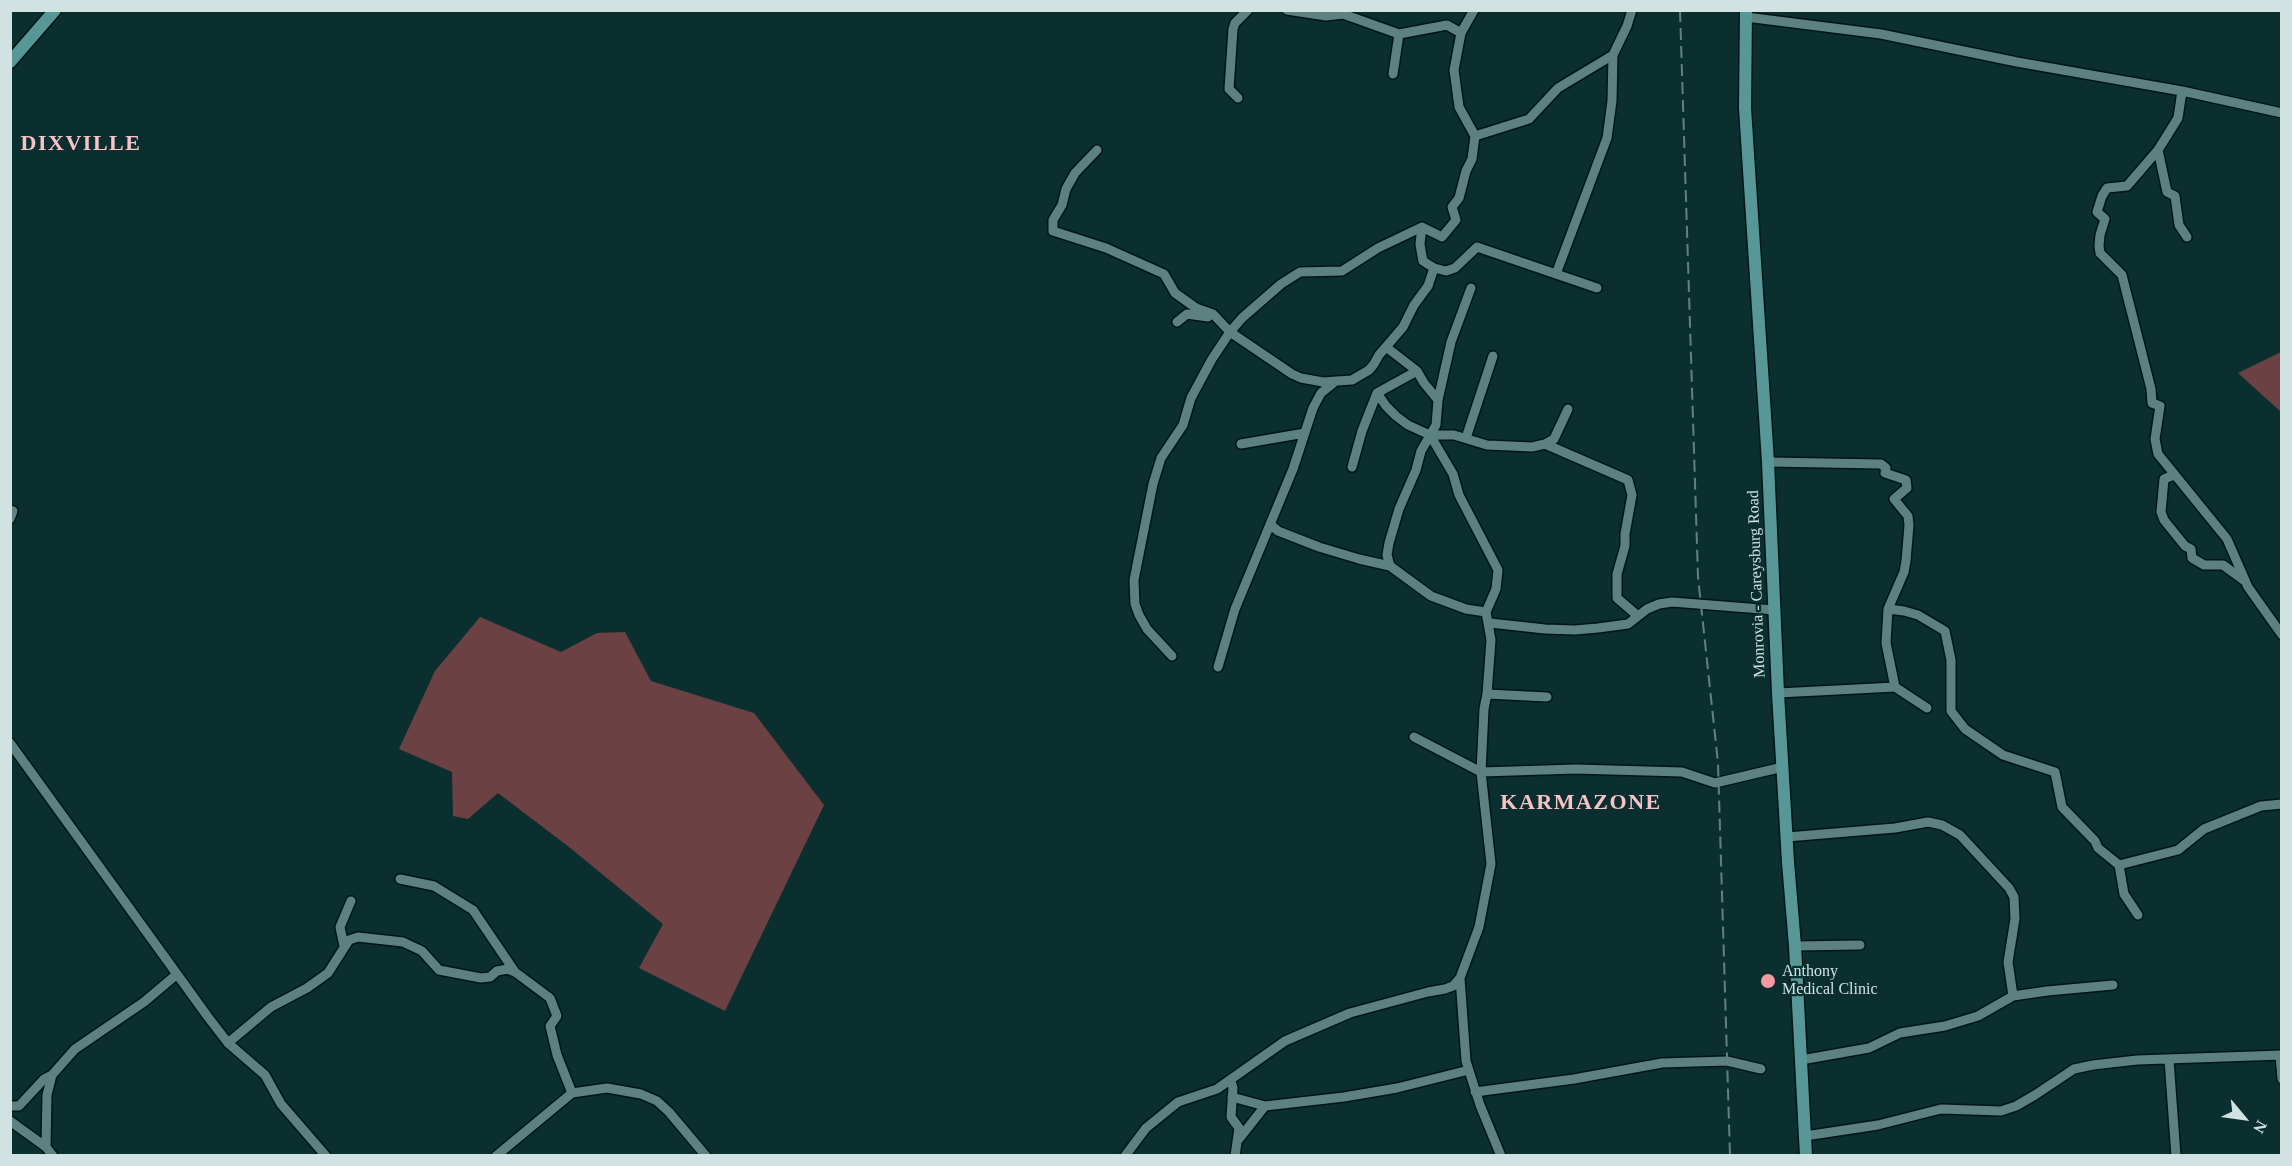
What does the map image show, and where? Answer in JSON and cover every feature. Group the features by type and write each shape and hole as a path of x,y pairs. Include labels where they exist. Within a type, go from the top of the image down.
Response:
{"main road":[{"path":"10,62 55,10"},
{"name":"Monrovia - Careysburg Road","path":"1746,14 1745,108 1768,462 1778,693 1806,1155"}],"street":[{"path":"1238,98 1229,89 1233,29 1235,23 1248,10"},
{"path":"1287,10 1326,16 1343,14 1399,34 1447,25 1461,33"},
{"path":"1422,227 1442,237 1456,220 1452,207 1459,198 1466,171 1472,159 1475,136 1459,107 1454,70 1461,33 1474,10"},
{"path":"1556,274 1607,138 1612,101 1613,55 1632,10"},
{"path":"1746,14 1881,34 2282,113"},
{"path":"1393,74 1399,34"},
{"path":"1475,136 1529,120 1558,88 1613,55"},
{"path":"2182,92 2178,118 2158,150 2127,186 2107,188 2097,212 2105,219 2100,235 2100,253 2122,275 2151,389 2152,403 2160,406 2156,447 2158,454 2203,506 2227,539 2245,582 2282,635"},
{"path":"1097,150 1075,173 1066,189 1062,204 1053,220 1053,231 1106,249 1164,274 1175,293 1196,308 1213,314 1230,332 1301,378 1323,382 1352,380 1369,370 1403,327 1428,286 1434,268"},
{"path":"2158,150 2167,192 2175,196 2179,225 2187,237"},
{"path":"1422,227 1420,244 1422,256 1424,261 1434,268 1446,271 1455,268 1477,247 1597,288"},
{"path":"1172,656 1147,629 1139,615 1135,604 1134,580 1153,484 1161,458 1183,425 1191,398 1230,332 1281,284 1300,272 1342,271 1378,248 1422,227"},
{"path":"1390,566 1387,555 1393,526 1422,451 1436,425 1438,400 1451,342 1471,288"},
{"path":"1178,322 1187,314 1207,317 1213,314"},
{"path":"1386,348 1417,371 1438,400"},
{"path":"1466,438 1493,356"},
{"path":"1352,467 1362,431 1377,393 1417,371"},
{"path":"1218,667 1235,609 1293,469 1313,408 1321,393 1336,381"},
{"path":"1377,393 1386,406 1408,425 1430,435 1466,438 1487,445 1532,447 1545,444 1554,440 1568,409"},
{"path":"1241,444 1305,433"},
{"path":"1125,1155 1146,1128 1178,1102 1202,1096 1231,1081 1256,1059 1302,1032 1367,1008 1445,989 1453,986 1460,978 1479,927 1491,864 1481,772 1491,640 1490,623 1486,612 1496,589 1498,570 1460,495 1453,474 1430,435"},
{"path":"1545,444 1629,480 1632,495 1625,546 1617,574 1617,598 1638,616"},
{"path":"1768,462 1881,464 1886,468 1885,473 1906,480 1907,488 1894,499 1908,516 1906,561 1904,572 1888,609 1886,643 1895,687"},
{"path":"2174,475 2164,479 2161,512 2164,520 2185,546 2191,549 2192,558 2204,565 2223,565 2245,582"},
{"path":"10,510 13,511 10,519"},
{"path":"1270,524 1278,531 1320,547 1390,566 1431,596 1466,609 1486,612"},
{"path":"1490,623 1575,630 1628,624 1659,604 1672,602 1774,610"},
{"path":"1888,609 1918,615 1946,631 1951,660 1951,711 1965,729 2003,755 2055,772 2062,807 2095,841 2098,848 2119,865 2124,894 2138,915"},
{"path":"1778,693 1895,687 1928,708"},
{"path":"1487,694 1547,697"},
{"path":"1414,737 1481,772 1576,769 1682,772 1715,783 1783,767"},
{"path":"10,743 176,975 228,1043 265,1076 281,1104 326,1155"},
{"path":"2119,865 2178,850 2204,829 2261,806 2282,804"},
{"path":"1787,837 1895,828 1928,822 1942,825 1960,835 2009,888 2014,897 2015,912 2008,962 2013,996"},
{"path":"400,879 434,886 473,910 515,972"},
{"path":"344,946 340,927 351,900"},
{"path":"228,1043 271,1007 307,988 328,973 349,940 358,938 395,941 414,945 439,970 481,978 490,977 497,971 508,969 550,998 557,1016 550,1026 557,1055 572,1093"},
{"path":"1795,946 1860,945"},
{"path":"10,1106 19,1106 44,1079 52,1075 75,1049 144,1002 176,975"},
{"path":"1460,978 1464,1045 1469,1070 1475,1092 1501,1155"},
{"path":"1801,1060 1869,1048 1900,1033 1945,1026 1978,1016 2013,996 2048,990 2113,985"},
{"path":"1805,1136 1878,1125 1941,1109 2001,1111 2016,1106 2074,1069 2136,1060 2281,1055 2282,1079"},
{"path":"2169,1060 2176,1155"},
{"path":"1475,1092 1574,1079 1662,1063 1727,1061 1761,1069"},
{"path":"1232,1097 1265,1106 1344,1097 1397,1088 1469,1070"},
{"path":"46,1147 47,1095 52,1075"},
{"path":"1231,1081 1233,1088 1231,1117 1239,1128 1235,1155"},
{"path":"496,1155 572,1093 607,1088 641,1094 657,1101 706,1155"},
{"path":"1239,1140 1265,1106"},
{"path":"10,1121 46,1147 53,1155"}],"shaded area":[{"path":"2281,352 2281,412 2238,373"},
{"path":"480,617 561,652 597,633 625,632 651,681 754,713 824,805 725,1011 639,968 663,924 569,847 498,793 468,819 453,816 452,772 399,749 435,671"}],"railway":[{"path":"1680,10 1698,577 1718,763 1730,1156"}],"place":[{"name":"Anthony Medical Clinic","path":"1768,981"}],"district":[{"name":"DIXVILLE","path":"81,144"},
{"name":"KARMAZONE","path":"1581,803"}]}
